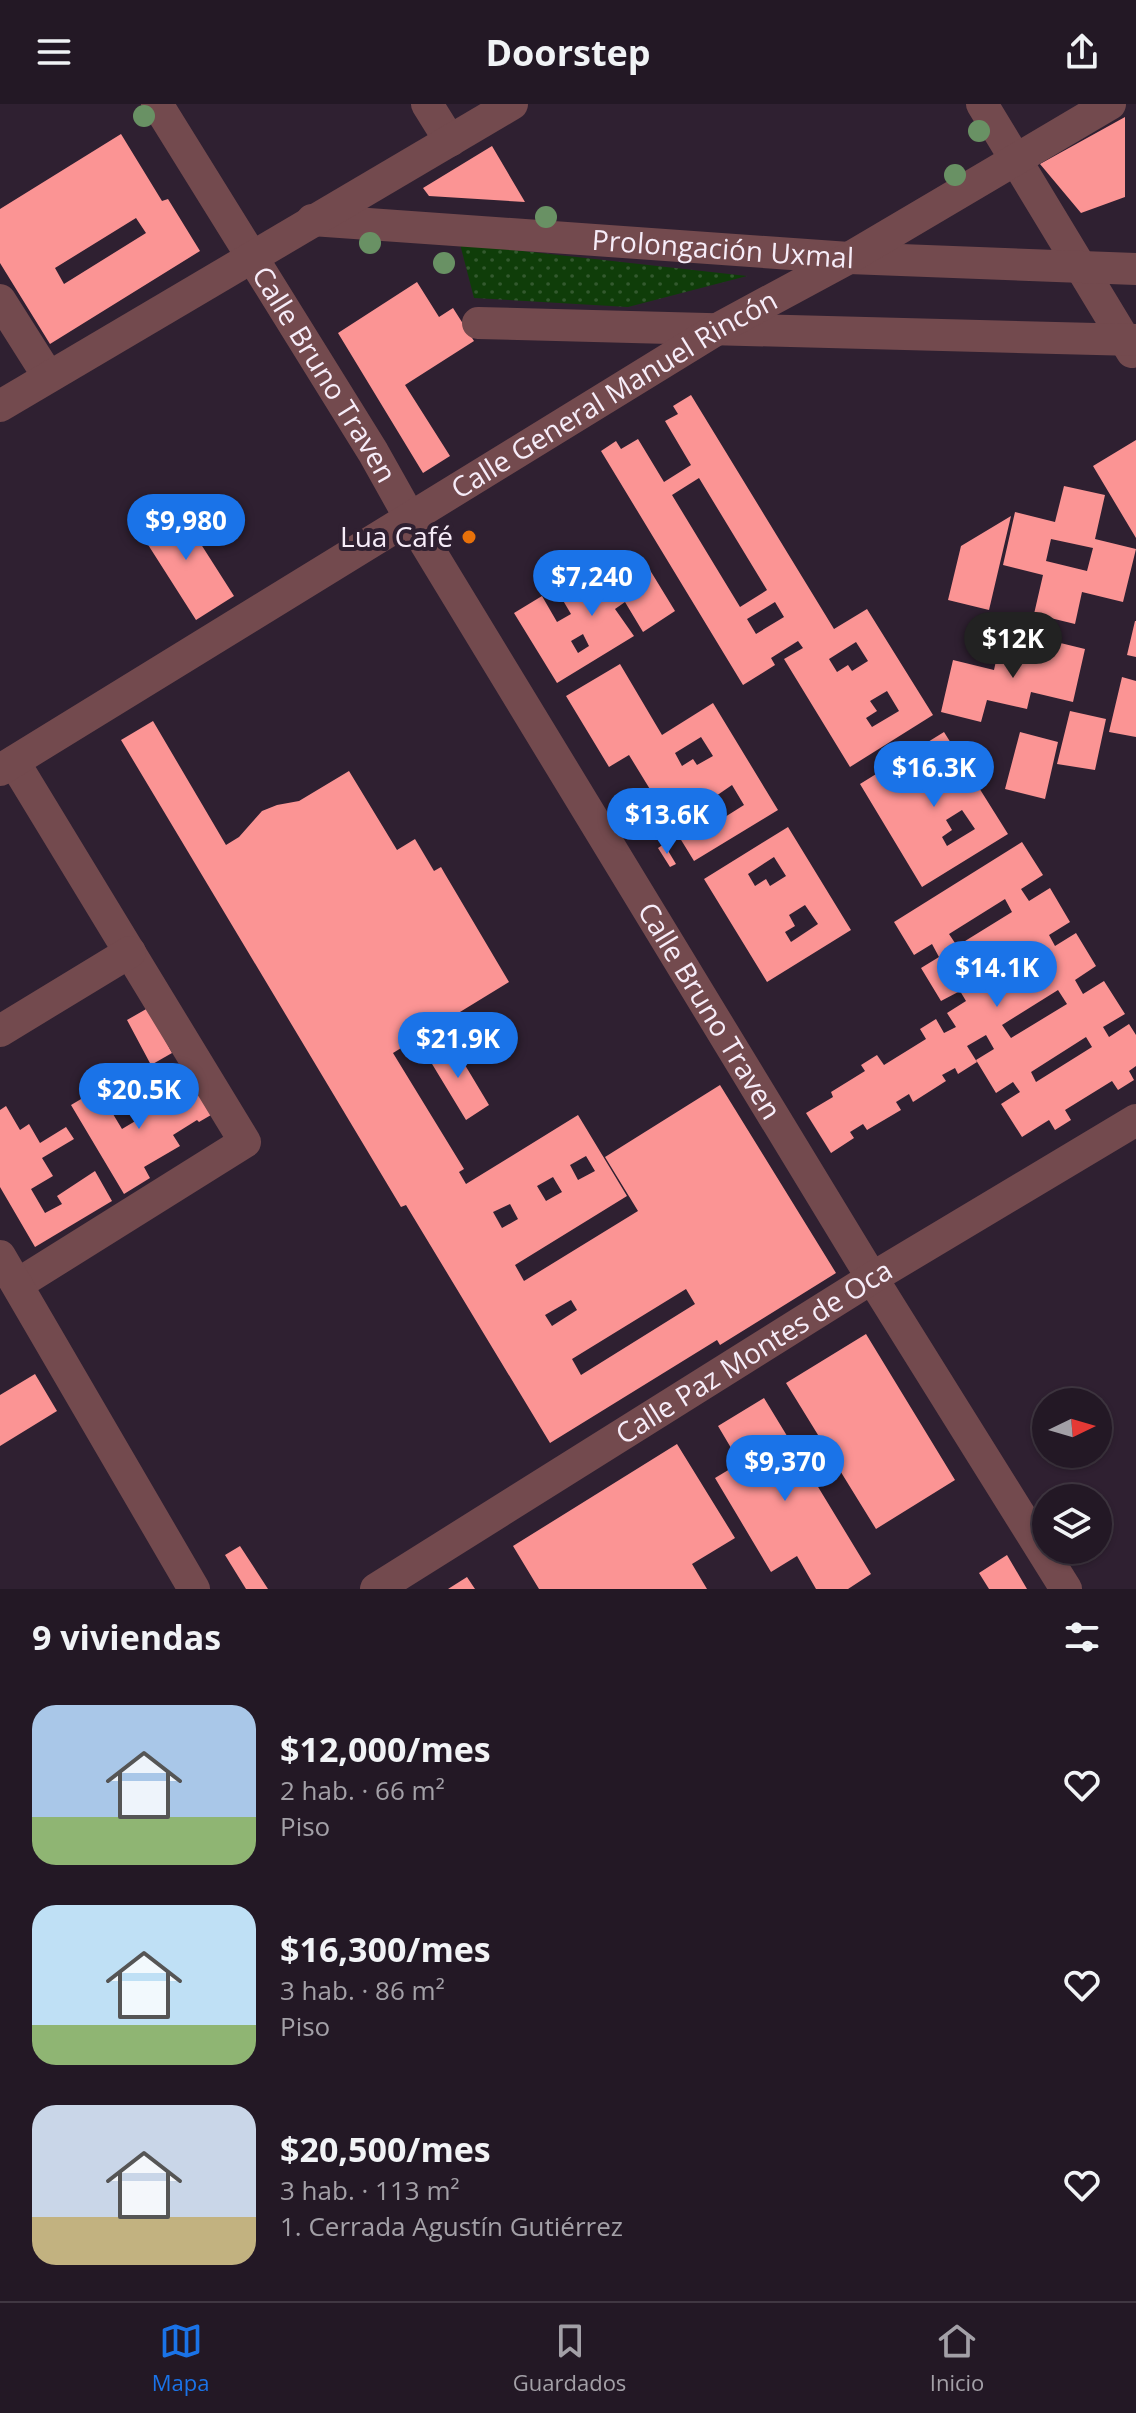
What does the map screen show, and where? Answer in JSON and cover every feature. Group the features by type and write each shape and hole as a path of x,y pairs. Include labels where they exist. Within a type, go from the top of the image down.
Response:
{"street":[{"name":"Calle Bruno Traven","path":"157,104 373,452 410,518 872,1278 1066,1589"},
{"path":"427,104 450,141"},
{"path":"0,406 512,104"},
{"path":"982,104 1132,346"},
{"name":"Calle General Manuel Rincón","path":"7,766 719,328 849,258 1110,104"},
{"name":"Prolongación Uxmal","path":"312,220 849,258 1136,269"},
{"path":"0,300 48,376"},
{"path":"478,323 719,328 1132,346"},
{"path":"7,766 130,952 245,1142 18,1284"},
{"path":"0,1031 130,952"},
{"name":"Calle Paz Montes de Oca","path":"376,1589 872,1278 1136,1120"},
{"path":"0,1256 194,1589"}],"green space":[{"path":"460,244 747,276 628,307 474,298"}],"building":[{"path":"1125,117 1125,197 1081,213 1040,164"},
{"path":"121,134 162,201 168,199 200,251 50,344 0,263 0,209","holes":["136,218 146,233 64,284 55,268"]},
{"path":"492,146 525,202 429,196 423,188"},
{"path":"417,282 439,317 453,308 474,341 405,385 450,456 423,473 338,333"},
{"path":"691,395 834,629 867,609 933,715 850,767 784,659 803,648 798,641 771,658 775,665 743,685 601,451 616,441 621,449 638,439 664,482 691,465 665,421 678,414 673,406","holes":["699,478 767,590 740,607 672,495","775,602 784,617 756,634 747,619","856,642 868,661 852,671 848,665 837,672 829,659","887,691 899,711 872,727 866,718 877,711 870,701"]},
{"path":"1136,440 1136,538 1093,466"},
{"path":"1064,486 1105,495 1095,539 1136,549 1123,602 1082,592 1075,624 1034,614 1043,575 1003,565 1015,512 1055,522","holes":["1051,539 1093,548 1087,571 1046,561"]},
{"path":"176,505 234,596 196,620 138,529"},
{"path":"1011,516 989,610 948,600 961,546"},
{"path":"645,562 675,611 643,632 625,602 615,609 634,636 557,683 514,613 542,596 557,622 571,614 555,587 592,565 609,598 619,592 612,582","holes":["583,634 589,646 578,653 571,641"]},
{"path":"1136,621 1136,657 1127,655"},
{"path":"1044,639 1085,649 1073,702 1031,692 1027,709 987,700 981,722 941,712 953,660 994,670 999,647 1040,656"},
{"path":"620,664 662,735 713,703 778,810 694,861 629,755 609,767 566,696","holes":["701,737 713,756 697,765 693,759 682,766 675,753","732,785 744,805 717,822 711,812 722,805 716,796"]},
{"path":"1122,677 1136,681 1136,737 1109,732"},
{"path":"1070,711 1106,719 1095,770 1057,764"},
{"path":"153,721 226,845 239,837 262,811 299,801 349,771 397,850 415,839 434,871 441,867 509,982 393,1053 464,1169 459,1172 466,1184 578,1115 627,1196 515,1265 524,1281 638,1211 605,1157 720,1085 836,1273 720,1345 717,1340 550,1443 406,1205 401,1207 121,740","holes":["586,1156 595,1171 578,1180 570,1165","553,1177 562,1192 546,1201 537,1186","510,1204 518,1219 502,1228 493,1212","686,1289 695,1304 581,1375 572,1359","571,1300 577,1310 552,1326 545,1315"]},
{"path":"944,732 1008,834 922,887 860,784","holes":["931,761 943,780 927,790 923,784 912,791 905,778","962,810 975,829 947,846 942,837 952,830 946,820"]},
{"path":"1020,732 1058,742 1045,799 1005,789"},
{"path":"788,827 851,930 767,982 704,879","holes":["774,857 786,876 770,886 766,879 755,886 748,874","805,905 818,924 791,942 785,932 795,926 789,915"]},
{"path":"1022,842 1043,875 1021,889 1029,901 1050,888 1070,922 1049,935 1055,946 1076,933 1096,966 1075,980 1083,994 1104,981 1125,1014 1103,1027 1109,1037 1129,1024 1136,1035 1136,1066 1129,1071 1134,1080 1118,1090 1112,1081 1065,1110 1071,1120 1055,1130 1049,1120 1022,1137 1001,1104 1020,1092 1013,1082 996,1093 976,1060 994,1049 986,1035 967,1046 977,1062 958,1074 955,1068 942,1075 946,1081 913,1102 909,1094 896,1102 901,1110 867,1130 863,1124 850,1132 854,1138 831,1153 806,1113 833,1097 831,1092 865,1071 861,1065 877,1055 884,1065 926,1039 920,1029 936,1019 944,1033 956,1027 947,1013 966,1001 960,991 941,1001 921,968 939,957 932,944 914,955 894,922","holes":["1005,899 1012,912 957,946 949,934","1032,945 1039,956 983,991 976,980","1058,990 1067,1004 1011,1038 1002,1025","1086,1037 1092,1047 1036,1082 1031,1072"]},
{"path":"664,844 676,864 670,867 658,848"},
{"path":"148,1008 172,1053 151,1065 127,1020"},
{"path":"450,1040 489,1105 466,1120 426,1054"},
{"path":"181,1064 211,1115 173,1135 180,1146 144,1167 150,1178 124,1194 71,1105 98,1089 122,1129 157,1108 161,1115 185,1100 168,1071"},
{"path":"6,1106 20,1130 29,1124 40,1143 66,1127 74,1139 42,1158 53,1176 31,1189 45,1213 62,1204 57,1196 95,1171 112,1201 35,1247 0,1187 0,1110"},
{"path":"866,1334 955,1480 876,1529 786,1383"},
{"path":"35,1374 57,1411 0,1446 0,1395"},
{"path":"764,1398 871,1574 848,1589 816,1589 797,1556 771,1572 715,1478 740,1463 718,1426"},
{"path":"677,1444 735,1538 692,1564 707,1589 539,1589 513,1546"},
{"path":"240,1546 268,1589 246,1589 225,1555"},
{"path":"1007,1555 1027,1589 989,1589 979,1573"},
{"path":"467,1577 475,1589 448,1589"}],"place":[{"name":"Lua Café","path":"469,537"}]}
